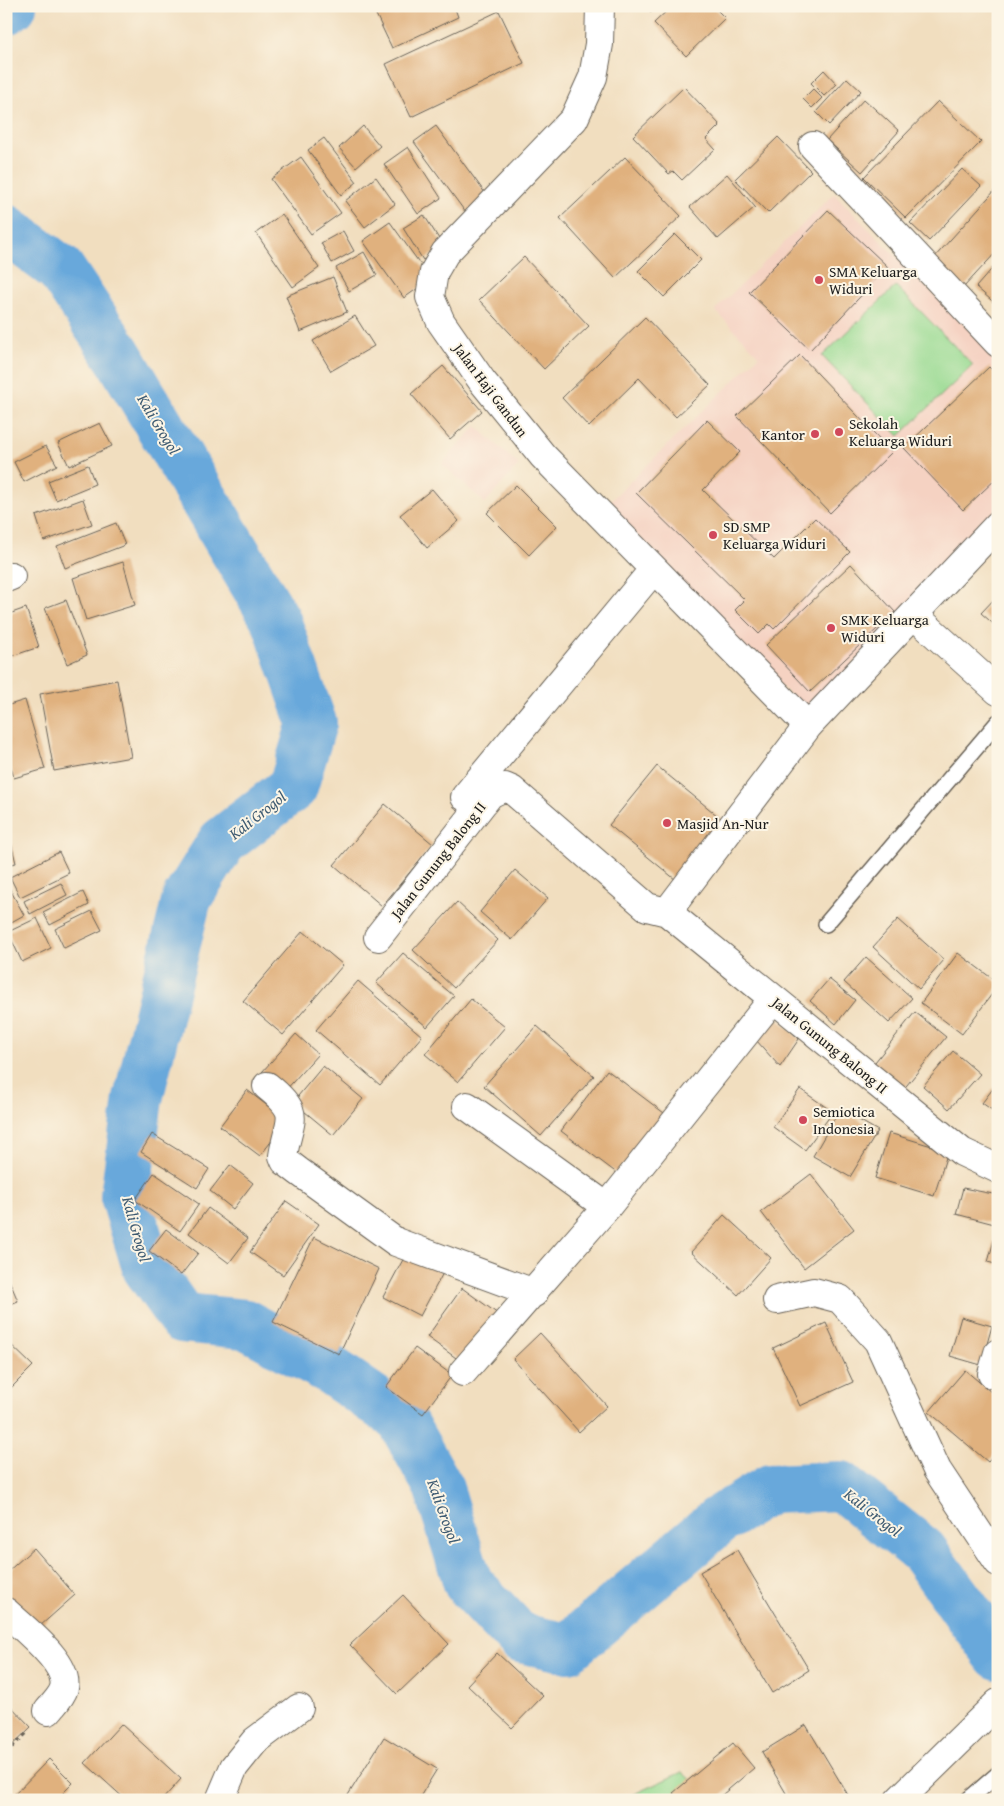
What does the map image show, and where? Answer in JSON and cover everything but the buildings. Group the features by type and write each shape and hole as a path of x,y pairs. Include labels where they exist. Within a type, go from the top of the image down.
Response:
{"street":[{"name":"Jalan Haji Gandun","path":"600,6 599,44 593,77 574,119 445,253 434,272 430,296 441,322 472,366 543,456 808,726"},
{"path":"813,146 998,343"},
{"path":"667,912 808,726 998,525"},
{"path":"465,797 654,569"},
{"path":"914,615 998,690"},
{"name":"Jalan Gunung Balong II","path":"378,937 490,794 505,787 512,790 647,907 667,912 962,1152 998,1169"},
{"path":"463,1372 607,1208 773,1000"},
{"path":"267,1086 284,1100 290,1110 292,1122 283,1156 285,1161 396,1242 534,1293"},
{"path":"467,1106 607,1208"},
{"path":"777,1300 814,1292 840,1299 878,1341 937,1470 998,1562"},
{"path":"6,1612 54,1657 63,1673 64,1689 48,1711"},
{"path":"909,1797 994,1706"},
{"path":"220,1800 234,1767 255,1741 298,1708"}],"lane":[{"path":"826,924 998,722"},
{"path":"968,1800 998,1774"}],"shaded area":[{"name":"Sekolah Keluarga Widuri","path":"834,194 998,359 998,513 807,712 606,505 759,356 715,310"},
{"path":"476,426 519,465 485,503 442,464"}],"green space":[{"path":"896,286 973,365 899,436 822,356"},
{"path":"682,1772 712,1800 621,1800"}],"waterway":[{"name":"Kali Grogol","path":"6,10 12,6"},
{"name":"Kali Grogol","path":"6,229 60,269 117,354 276,620 312,723 293,787 222,842 187,898 138,1099 125,1196 147,1268 182,1318 245,1324 329,1369 400,1418 438,1486 468,1583 520,1638 568,1648 718,1521 770,1489 841,1486 923,1551 998,1655"}],"place":[{"name":"SMA Keluarga Widuri","path":"819,280"},
{"name":"Sekolah Keluarga Widuri","path":"839,432"},
{"name":"Kantor","path":"815,434"},
{"name":"SD SMP Keluarga Widuri","path":"713,535"},
{"name":"SMK Keluarga Widuri","path":"831,628"},
{"name":"Masjid An-Nur","path":"667,823"},
{"name":"Semiotica Indonesia","path":"803,1120"}]}
